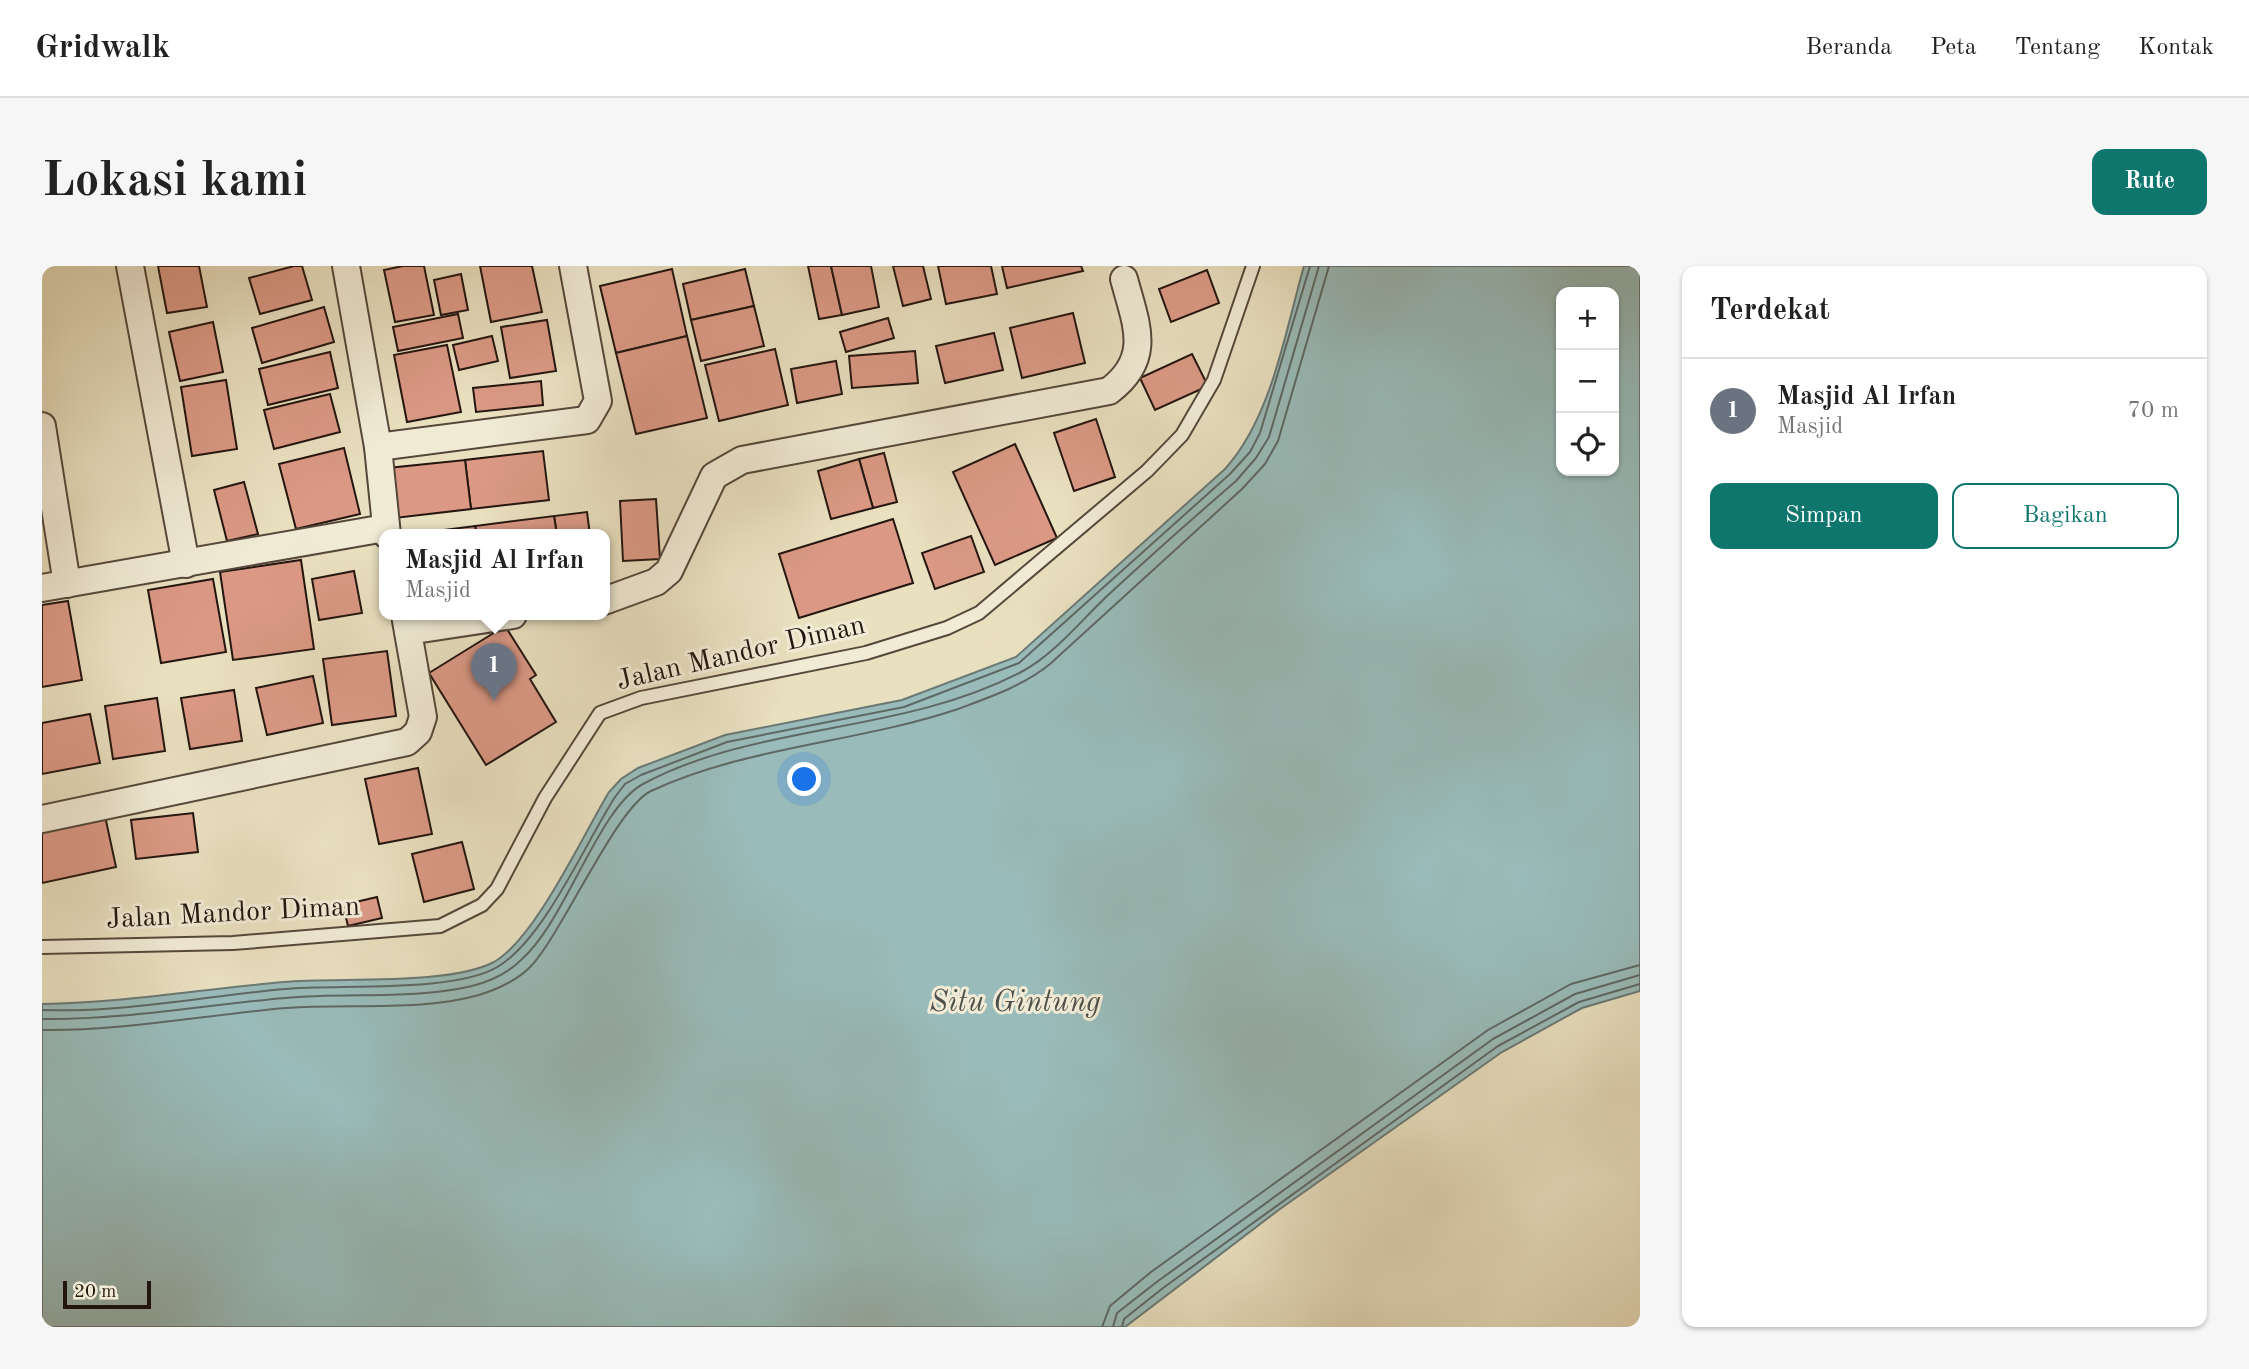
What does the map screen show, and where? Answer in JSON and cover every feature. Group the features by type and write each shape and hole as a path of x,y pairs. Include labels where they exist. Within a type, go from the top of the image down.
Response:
{"street":[{"path":"130,266 186,564"},
{"path":"346,266 378,447 386,529"},
{"path":"378,447 587,420 598,401 573,266"},
{"path":"610,599 656,582 668,571 714,476 742,460 1109,391 1124,380 1135,361 1139,337 1124,279"},
{"path":"42,426 55,586 379,532"},
{"path":"42,819 407,742 418,732 423,717 407,623 447,620"}],"lane":[{"name":"Jalan Mandor Diman","path":"42,947 233,943 440,926 482,905 497,889 545,798 600,713 641,698 866,653 947,628 979,613 1147,471 1182,435 1214,380 1253,266"}],"water":[{"name":"Situ Gintung","path":"1304,266 1640,266 1640,991 1582,1008 1502,1052 1280,1209 1125,1327 42,1327 42,1004 133,998 284,982 422,978 474,970 494,962 510,950 542,909 609,792 621,779 638,768 725,735 902,700 1016,657 1225,469 1254,425 1266,399"}],"building":[{"path":"158,266 199,266 207,307 167,313"},
{"path":"302,266 312,300 260,314 249,278"},
{"path":"424,266 434,315 395,322 384,270"},
{"path":"480,266 532,266 542,312 491,322"},
{"path":"808,266 831,266 842,315 819,319"},
{"path":"831,266 871,266 879,307 842,315"},
{"path":"893,266 923,266 931,299 903,306"},
{"path":"938,266 991,266 997,294 946,304"},
{"path":"1002,266 1081,266 1083,271 1007,288"},
{"path":"672,269 687,336 616,353 600,286"},
{"path":"745,269 754,306 691,320 683,284"},
{"path":"1207,270 1219,303 1171,322 1159,289"},
{"path":"461,274 468,310 441,315 434,280"},
{"path":"754,306 764,346 701,361 691,320"},
{"path":"324,307 334,342 262,363 252,328"},
{"path":"1073,313 1085,363 1022,378 1010,328"},
{"path":"458,314 463,338 398,351 393,327"},
{"path":"888,318 894,338 846,352 840,332"},
{"path":"547,320 556,371 510,378 501,327"},
{"path":"213,322 223,372 180,381 169,332"},
{"path":"994,333 1003,370 945,383 936,346"},
{"path":"492,336 498,361 459,370 453,345"},
{"path":"687,336 707,418 636,434 616,353"},
{"path":"447,345 461,412 407,422 394,355"},
{"path":"775,349 788,405 719,421 705,365"},
{"path":"915,351 918,383 852,388 849,356"},
{"path":"330,352 338,388 268,405 259,369"},
{"path":"1192,354 1208,386 1155,410 1140,378"},
{"path":"836,361 842,394 797,403 791,369"},
{"path":"226,380 237,449 192,456 181,387"},
{"path":"541,381 543,405 476,412 473,388"},
{"path":"330,394 340,432 274,449 264,410"},
{"path":"1096,419 1115,477 1074,491 1054,433"},
{"path":"1015,444 1057,538 995,565 953,472"},
{"path":"344,448 360,514 296,529 279,464"},
{"path":"543,451 549,500 471,509 465,460"},
{"path":"884,453 897,502 873,508 859,459"},
{"path":"859,459 873,508 831,519 818,471"},
{"path":"465,460 471,509 395,518 388,468"},
{"path":"244,482 258,534 227,541 214,490"},
{"path":"656,499 660,559 623,561 620,501"},
{"path":"587,512 589,529 556,529 554,516"},
{"path":"554,516 556,529 476,529 475,526"},
{"path":"893,519 913,583 799,618 779,554"},
{"path":"475,526 476,529 452,529"},
{"path":"971,536 984,572 935,589 922,553"},
{"path":"301,560 314,649 233,660 220,572"},
{"path":"354,571 362,613 319,620 312,579"},
{"path":"213,579 226,652 161,663 148,590"},
{"path":"68,601 82,680 42,687 42,605"},
{"path":"505,626 536,675 530,679 556,722 486,765 429,673"},
{"path":"387,651 396,716 332,725 323,659"},
{"path":"313,676 323,723 267,735 256,688"},
{"path":"234,690 242,741 190,749 181,698"},
{"path":"157,698 165,751 113,759 105,706"},
{"path":"90,714 100,763 42,774 42,723"},
{"path":"418,768 432,834 379,844 365,779"},
{"path":"193,813 198,852 136,859 131,820"},
{"path":"105,816 116,867 42,883 42,830"},
{"path":"462,842 474,889 424,902 412,854"},
{"path":"377,897 382,918 348,926 343,905"}],"place":[{"name":"Masjid Al Irfan","path":"494,701"}]}
